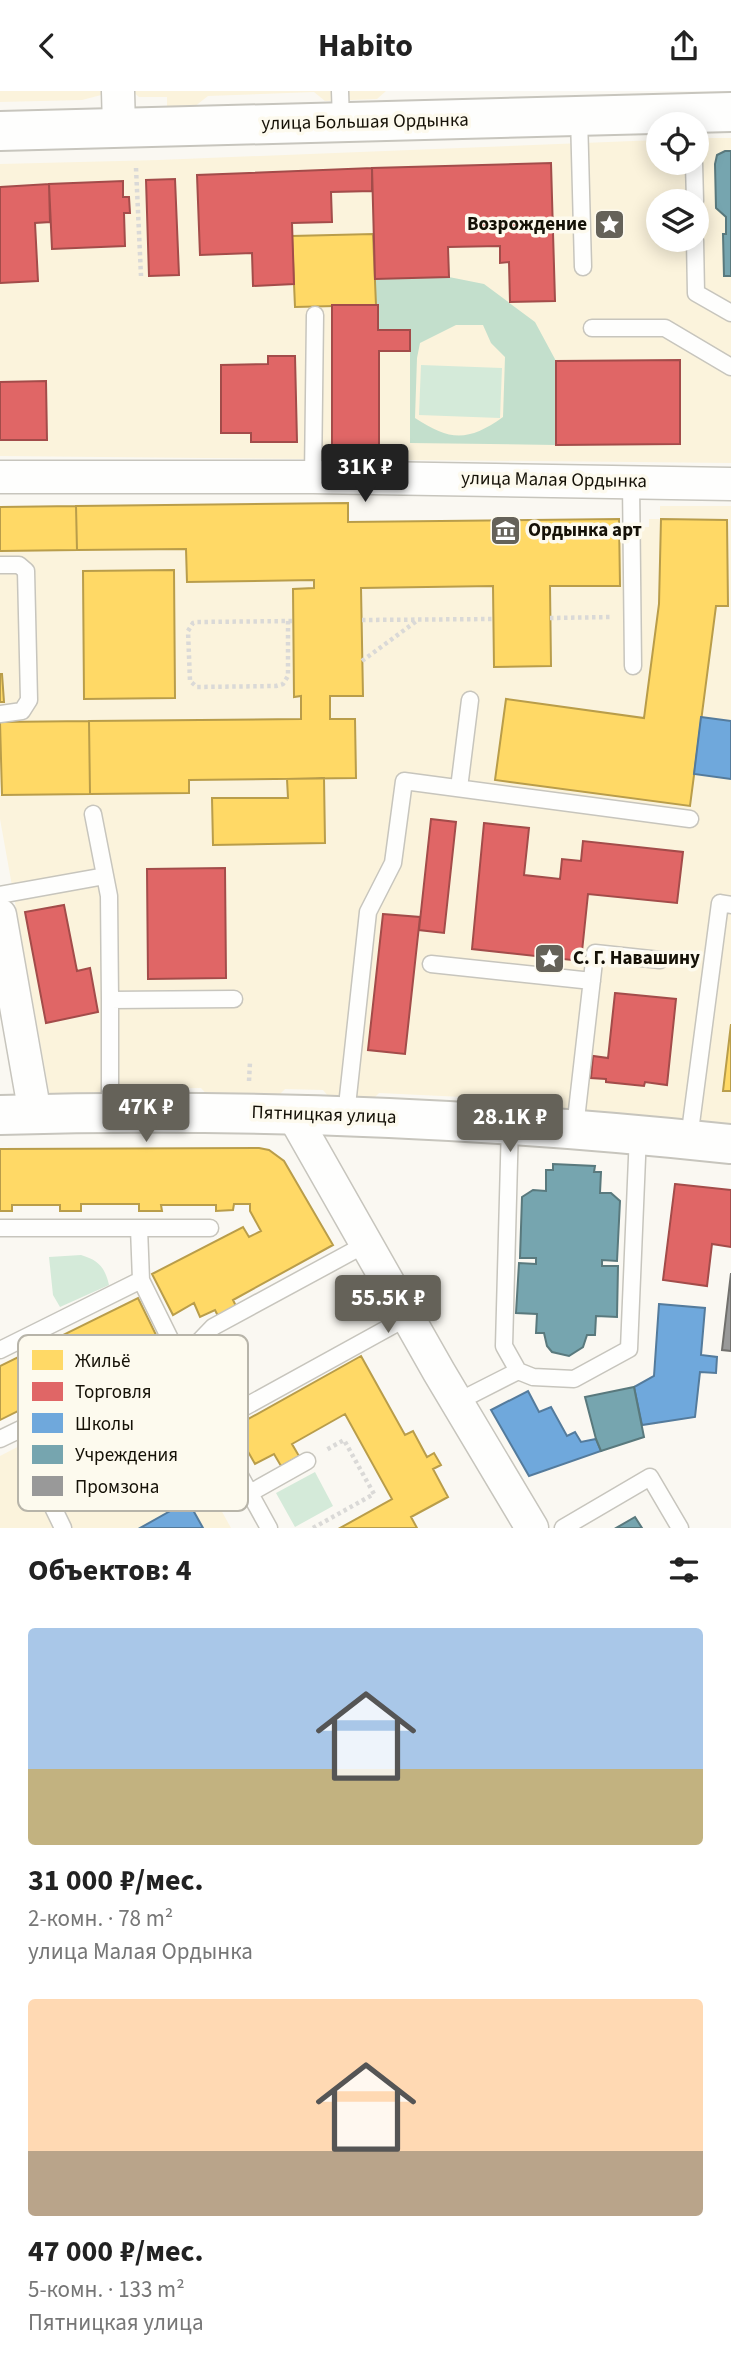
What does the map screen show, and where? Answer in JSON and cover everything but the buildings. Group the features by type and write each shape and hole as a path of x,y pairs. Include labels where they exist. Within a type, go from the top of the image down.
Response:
{"street":[{"name":"улица Большая Ордынка","path":"0,131 119,109 340,107 646,113"},
{"name":"улица Малая Ордынка","path":"0,477 313,477 731,484"},
{"path":"0,915 18,1114"},
{"name":"Пятницкая улица","path":"18,1114 346,1115 575,1128 731,1144"},
{"path":"292,1114 532,1528"}],"lane":[{"path":"561,112 583,267"},
{"path":"695,252 696,293 731,313"},
{"path":"313,477 315,315"},
{"path":"592,328 665,328 731,367"},
{"path":"632,482 633,666"},
{"path":"0,565 19,565 26,572 29,686 29,700 25,709 17,713 0,714"},
{"path":"458,788 470,700"},
{"path":"346,1115 368,912 393,863 404,781 690,819"},
{"path":"93,814 109,896 110,1114"},
{"path":"0,895 105,876"},
{"path":"689,1139 720,903 731,905"},
{"path":"575,1128 595,953 660,960"},
{"path":"431,964 592,981"},
{"path":"110,1000 234,999"},
{"path":"510,1124 504,1346 518,1371 533,1377 574,1379 629,1349 638,1134"},
{"path":"0,1228 210,1228"},
{"path":"139,1228 141,1280 173,1335"},
{"path":"205,1335 213,1327 366,1244"},
{"path":"30,1335 141,1280"},
{"path":"248,1405 408,1317"},
{"path":"0,1350 18,1341"},
{"path":"457,1402 518,1371"},
{"path":"0,1439 18,1430"},
{"path":"250,1493 307,1461"},
{"path":"563,1528 650,1477 680,1528"},
{"path":"248,1489 269,1528"},
{"path":"55,1511 63,1528"}],"path":[{"path":"136,168 141,276"},
{"path":"550,618 633,617"},
{"path":"362,661 419,619"},
{"path":"362,620 494,619"},
{"path":"290,621 290,661 286,680 276,686 198,687 192,684 188,677 188,631 193,622 290,621"},
{"path":"307,1461 344,1440 374,1494 313,1528"}],"shaded area":[{"path":"0,91 109,93 82,100 0,102"},
{"path":"132,91 386,91 377,99 325,101 314,92 208,96 194,107 167,108 167,97 139,97"},
{"path":"709,138 731,138 731,463 0,456 0,164 646,140 646,175 709,175"},
{"path":"348,503 348,522 619,519 619,528 649,527 649,519 660,519 660,506 731,506 731,1130 513,1110 504,1099 379,1093 369,1103 332,1101 323,1090 285,1089 275,1099 211,1099 201,1088 147,1089 137,1099 52,1097 0,819 0,507"},
{"path":"18,1447 18,1511 222,1511 231,1528 0,1528 0,1456"}],"green space":[{"path":"449,277 484,284 535,322 556,361 556,445 410,443 410,330 378,330 375,279","holes":["456,325 483,325 491,343 505,357 503,417 469,434 449,434 427,426 415,418 420,343"]},
{"path":"421,365 502,368 500,418 419,415"},
{"path":"81,1255 100,1265 109,1285 60,1307 53,1295 49,1257"},
{"path":"315,1472 333,1506 295,1527 276,1493"}],"place":[{"name":"Возрождение","path":"610,224"},
{"name":"Ордынка арт","path":"505,530"},
{"name":"С. Г. Навашину","path":"550,958"}]}
